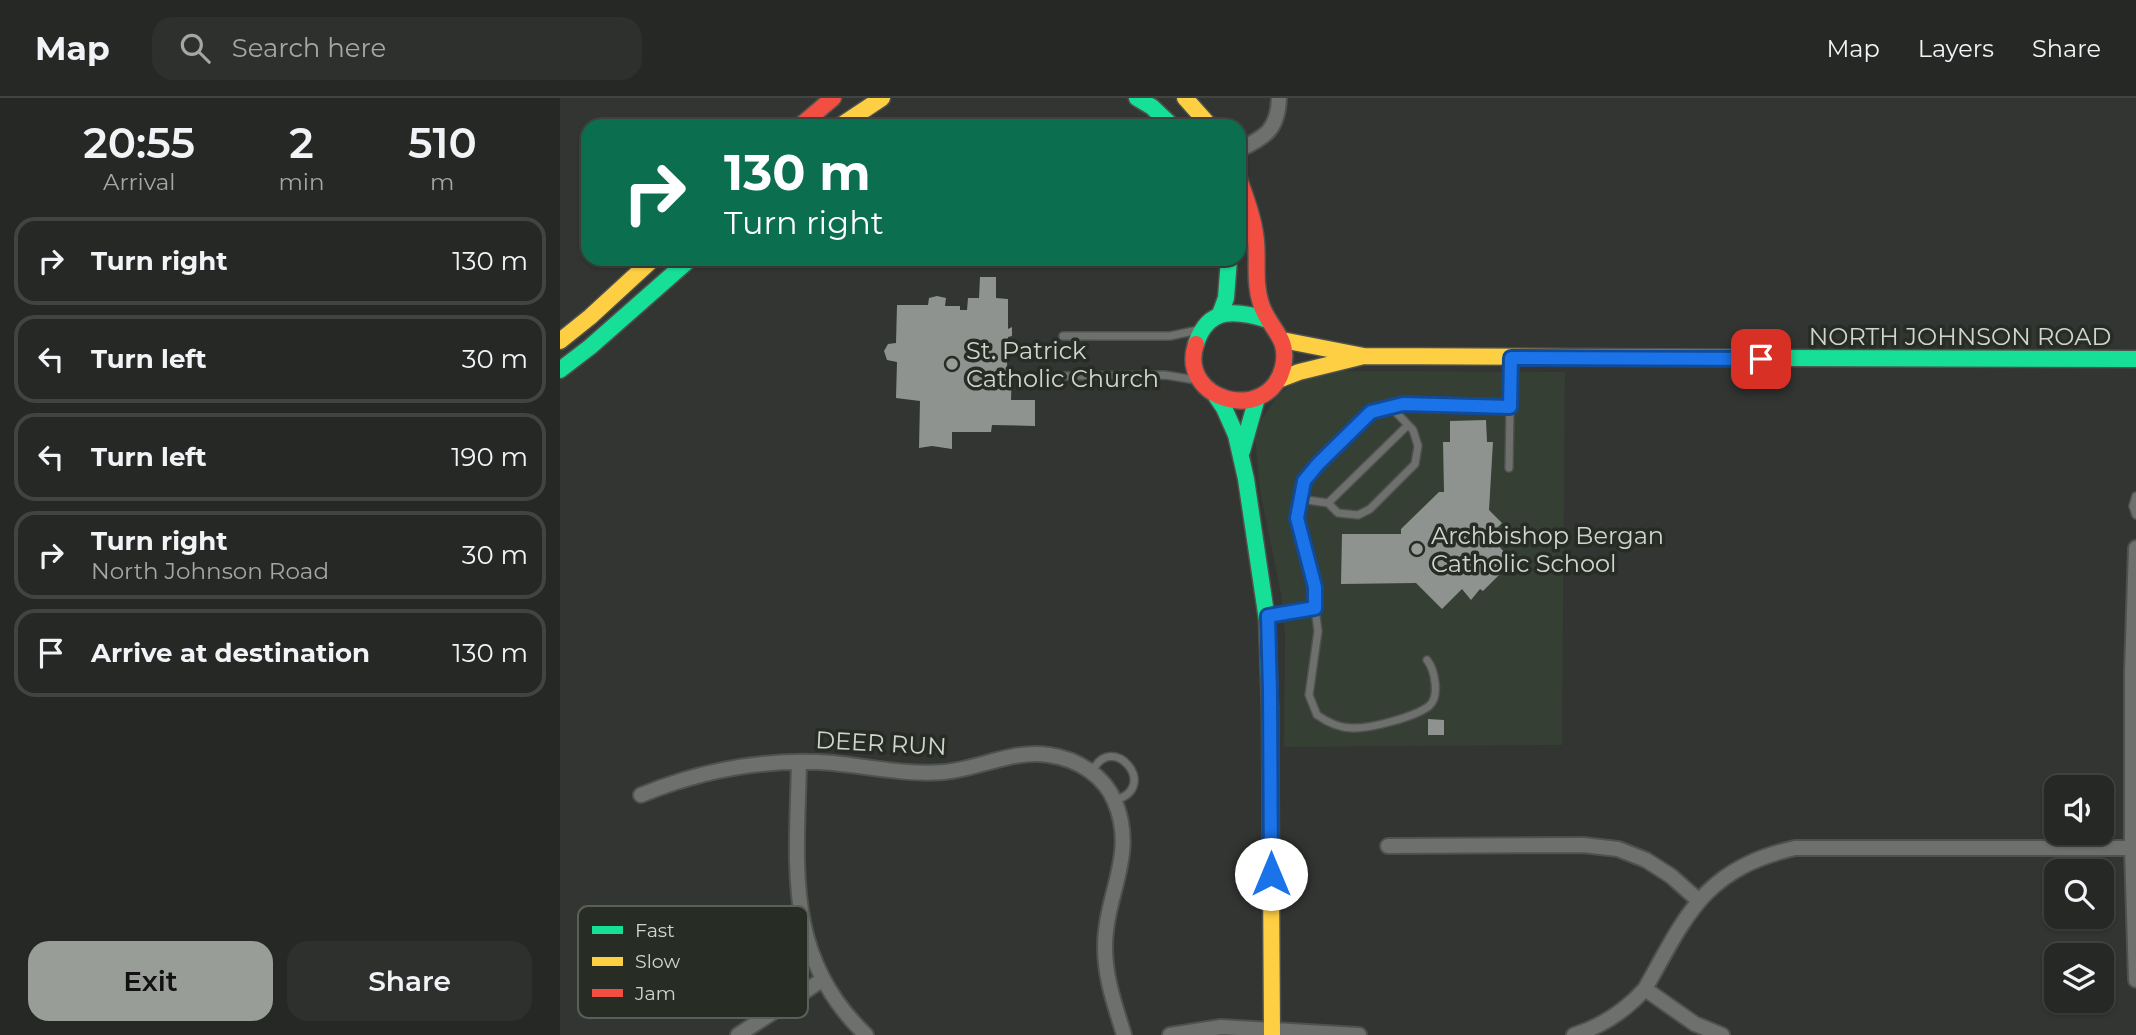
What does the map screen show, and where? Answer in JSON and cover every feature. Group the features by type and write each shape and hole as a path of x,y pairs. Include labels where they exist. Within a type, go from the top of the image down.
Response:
{"main road":[{"path":"808,119 834,98"},
{"path":"850,119 882,98"},
{"path":"1137,98 1165,119"},
{"path":"1185,98 1204,119"},
{"path":"1216,396 1234,401 1257,398 1278,380 1285,360 1282,340 1268,320 1255,281 1254,221 1246,199"},
{"path":"560,341 645,266"},
{"path":"560,370 682,266"},
{"path":"1220,314 1226,298 1228,266"},
{"path":"1268,320 1252,312 1237,310 1220,314 1202,329 1196,339 1193,359 1201,381 1226,408 1242,451 1265,589 1271,705 1272,1033"},
{"name":"NORTH JOHNSON ROAD","path":"1282,340 1364,356 2136,359"},
{"name":"NORTH JOHNSON ROAD","path":"1278,380 1364,356"},
{"path":"1242,451 1257,398"}],"street":[{"path":"1246,146 1268,133 1276,122 1279,98"},
{"path":"2136,548 2136,980"},
{"name":"DEER RUN","path":"641,795 678,780 730,768 799,762 907,772 944,772 1018,755 1047,754 1076,762 1092,772 1106,786 1115,800 1123,826 1124,852 1109,910 1105,945 1107,981 1124,1035"},
{"path":"799,762 797,869 800,906"},
{"path":"1388,846 1583,845 1618,849 1646,860 1671,876 1698,900"},
{"path":"1574,1035 1612,1019 1645,989 1698,900 1740,866 1764,855 1795,848 2134,848"},
{"path":"808,946 822,980 849,1018 866,1035"},
{"path":"808,989 822,980"},
{"path":"1645,989 1703,1029 1722,1035"},
{"path":"738,1035 764,1018"},
{"path":"1170,1035 1221,1027 1272,1033 1359,1035"}],"lane":[{"path":"1063,336 1170,336 1202,329"},
{"path":"1509,468 1511,358"},
{"path":"1061,376 1166,375 1201,381"},
{"path":"1427,660 1432,666 1434,684 1433,701 1429,707 1365,729 1348,729 1317,715 1309,695 1318,631 1315,587 1297,518 1304,481 1371,412 1390,406 1426,404 1510,407"},
{"path":"1300,499 1328,503 1338,513 1358,515 1370,509 1410,471 1415,464 1418,446 1413,430 1390,406"},
{"path":"1328,503 1408,425"},
{"path":"2136,496 2133,506 2136,515"},
{"path":"1268,616 1315,608"},
{"path":"1092,772 1100,761 1114,757 1127,762 1132,768 1132,788 1115,800"}],"shaded area":[{"name":"Archbishop Bergan Catholic School","path":"1340,371 1565,372 1562,745 1284,747 1285,635 1281,594 1260,491 1255,438 1262,419 1278,395 1296,382"}],"building":[{"name":"St. Patrick Catholic Church","path":"980,277 996,277 996,298 1008,299 1008,329 1012,327 1012,336 1008,337 1007,367 1012,367 1011,400 1035,400 1035,426 992,425 991,432 952,432 952,449 932,446 919,448 920,401 896,398 897,362 887,360 884,351 888,344 896,343 897,305 928,305 929,298 937,296 946,298 945,306 960,306 960,310 967,310 968,298 979,298"},
{"name":"Archbishop Bergan Catholic School","path":"1486,420 1487,442 1493,442 1489,510 1502,523 1489,536 1511,559 1500,574 1483,591 1480,589 1471,600 1462,589 1442,609 1416,583 1341,584 1342,534 1401,534 1401,529 1439,492 1444,492 1443,442 1450,442 1450,421"},
{"path":"1428,719 1444,720 1444,735 1428,735"}],"traffic: fast":[{"path":"1137,98 1165,119"},
{"path":"560,370 682,266"},
{"path":"1220,314 1226,298 1228,266"},
{"path":"1196,344 1201,332 1216,317 1235,313 1268,320"},
{"path":"1770,358 2136,359"},
{"path":"1216,396 1236,435 1246,479 1267,620 1270,708"},
{"path":"1242,451 1257,398"}],"traffic: slow":[{"path":"850,119 882,98"},
{"path":"1185,98 1204,119"},
{"path":"560,341 645,266"},
{"path":"1282,340 1364,356 1770,358"},
{"path":"1278,380 1360,357"},
{"path":"1270,708 1272,1035"}],"traffic: jam":[{"path":"808,119 833,98"},
{"path":"1196,344 1194,363 1199,380 1211,391 1227,399 1244,400 1260,396 1274,385 1283,367 1284,348 1259,296 1255,233 1246,200"}],"place":[{"name":"St. Patrick Catholic Church","path":"952,364"},
{"name":"Archbishop Bergan Catholic School","path":"1417,549"}],"route":[{"path":"1271,874 1268,616 1315,608 1315,587 1310,561 1300,536 1297,518 1304,481 1318,464 1371,412 1382,407 1403,404 1510,407 1511,358 1761,359"}]}
